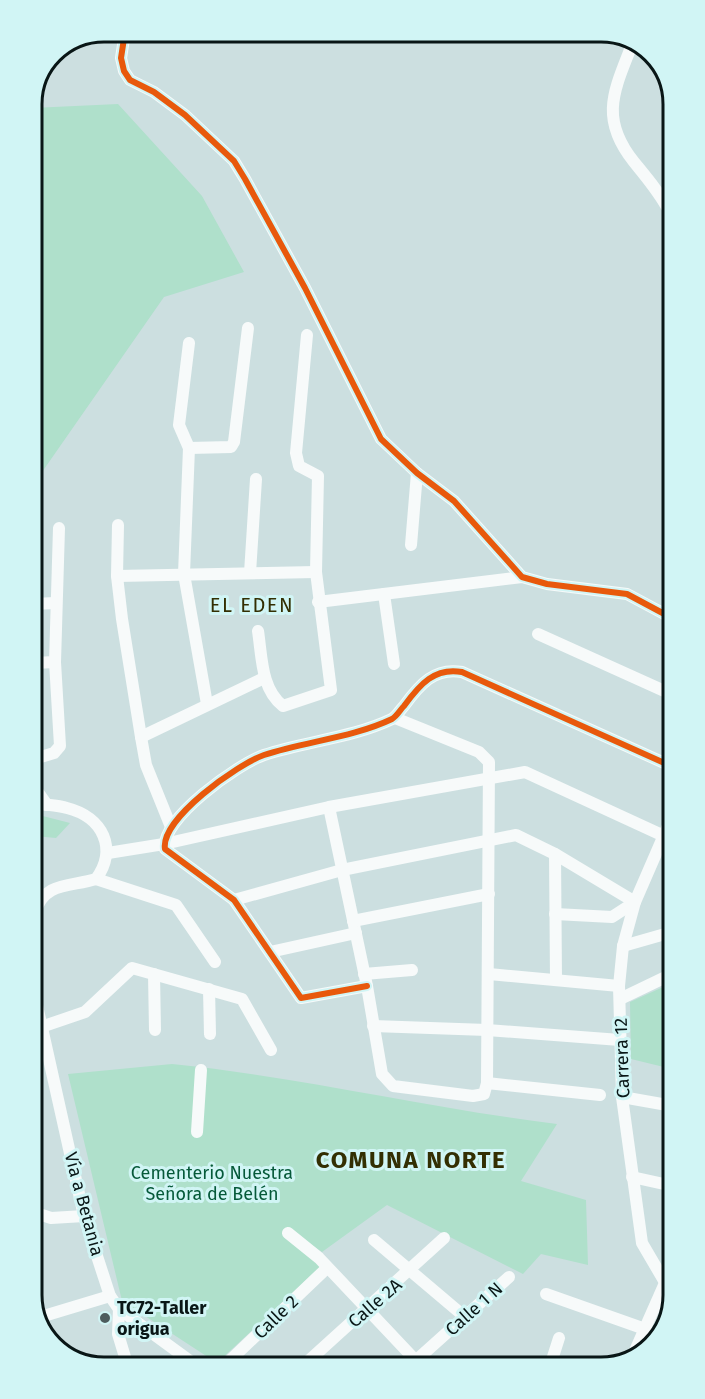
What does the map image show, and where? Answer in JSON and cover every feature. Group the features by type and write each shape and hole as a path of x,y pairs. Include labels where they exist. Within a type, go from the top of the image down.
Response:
{"street":[{"path":"123,42 121,58 124,71 130,80 154,92 184,115 234,162 305,288 381,439 417,473 454,501 522,577"},
{"path":"630,49 615,90 611,110 614,126 631,159 663,199"},
{"path":"189,448 231,447 234,442 248,328"},
{"path":"258,631 264,678 274,699 283,706 331,690 316,572 318,476 299,466 296,453 306,335"},
{"path":"189,343 179,425 189,448 184,574 207,704"},
{"path":"411,545 417,473"},
{"path":"250,573 256,479"},
{"path":"118,525 117,576 141,737 146,765 171,827"},
{"path":"42,757 54,753 60,746 55,662 58,528"},
{"path":"117,576 316,572"},
{"path":"318,602 522,577 547,584 627,594 663,613"},
{"path":"384,594 394,664"},
{"path":"42,604 55,603"},
{"path":"538,634 663,690"},
{"path":"42,663 55,662"},
{"path":"164,844 171,827 185,811 217,783 262,756 352,733 395,718 431,675 447,669 462,672 663,762"},
{"path":"141,737 264,678"},
{"path":"329,807 366,980 382,1074 393,1086 472,1096 484,1094 487,1083 490,838 490,776 486,756 395,718"},
{"path":"108,853 164,844 329,807 490,776 525,772 663,836"},
{"path":"42,804 68,808 85,815 99,826 105,835 108,853 104,868 96,879"},
{"path":"234,900 342,870 490,838 516,835 555,854 635,902 612,917 555,914"},
{"name":"Carrera 12","path":"663,838 635,902 623,946 620,992 622,1097 642,1243 663,1276"},
{"path":"164,844 169,853 234,900 301,998 412,970"},
{"path":"555,854 556,980"},
{"path":"42,898 54,887 96,879 176,904 215,962"},
{"path":"353,921 489,894"},
{"path":"270,952 356,933"},
{"path":"623,946 663,933"},
{"path":"42,1027 85,1012 132,968 242,999 271,1050"},
{"path":"154,974 155,1030"},
{"path":"489,974 556,980 620,992 663,977"},
{"path":"209,990 210,1034"},
{"path":"374,1026 487,1030 620,1040"},
{"name":"Vía a Betania","path":"42,1031 84,1216 110,1296 118,1309 185,1357"},
{"path":"197,1132 201,1070"},
{"path":"487,1083 600,1095"},
{"path":"622,1097 663,1104"},
{"path":"632,1177 663,1184"},
{"path":"42,1215 51,1218 84,1216"},
{"path":"288,1233 327,1268 410,1357"},
{"name":"Calle 2A","path":"313,1357 412,1270 444,1238"},
{"path":"374,1240 465,1317"},
{"name":"Calle 2","path":"233,1357 327,1268"},
{"name":"Calle 1 N","path":"422,1357 509,1277"},
{"path":"546,1294 645,1329"},
{"path":"46,1315 110,1296"},
{"path":"638,1345 663,1296"},
{"path":"118,1309 118,1334 125,1357"},
{"path":"553,1357 559,1338"}],"green space":[{"path":"118,104 202,196 244,272 164,297 42,472 42,108"},
{"path":"42,816 70,823 56,838 42,837"},
{"path":"663,987 663,1067 631,1059 630,1002"},
{"name":"Cementerio Nuestra Señora de Belén","path":"172,1064 268,1077 557,1124 521,1181 586,1200 588,1265 541,1254 523,1274 387,1205 322,1252 313,1246 320,1267 223,1357 208,1357 122,1301 68,1074"}],"cycle path":[{"path":"123,42 121,58 124,71 130,80 154,92 185,115 234,161 305,288 381,439 417,473 454,501 522,577 547,584 627,594 663,613"},
{"path":"367,986 301,998 234,900 165,849 167,837 187,808 220,781 252,760 296,746 361,731 392,719 422,684 436,675 452,671 462,672 663,762"}],"place":[{"name":"TC72-Taller origua","path":"105,1318"}],"district":[{"name":"EL EDEN","path":"252,605"},
{"name":"COMUNA NORTE","path":"411,1160"}]}
